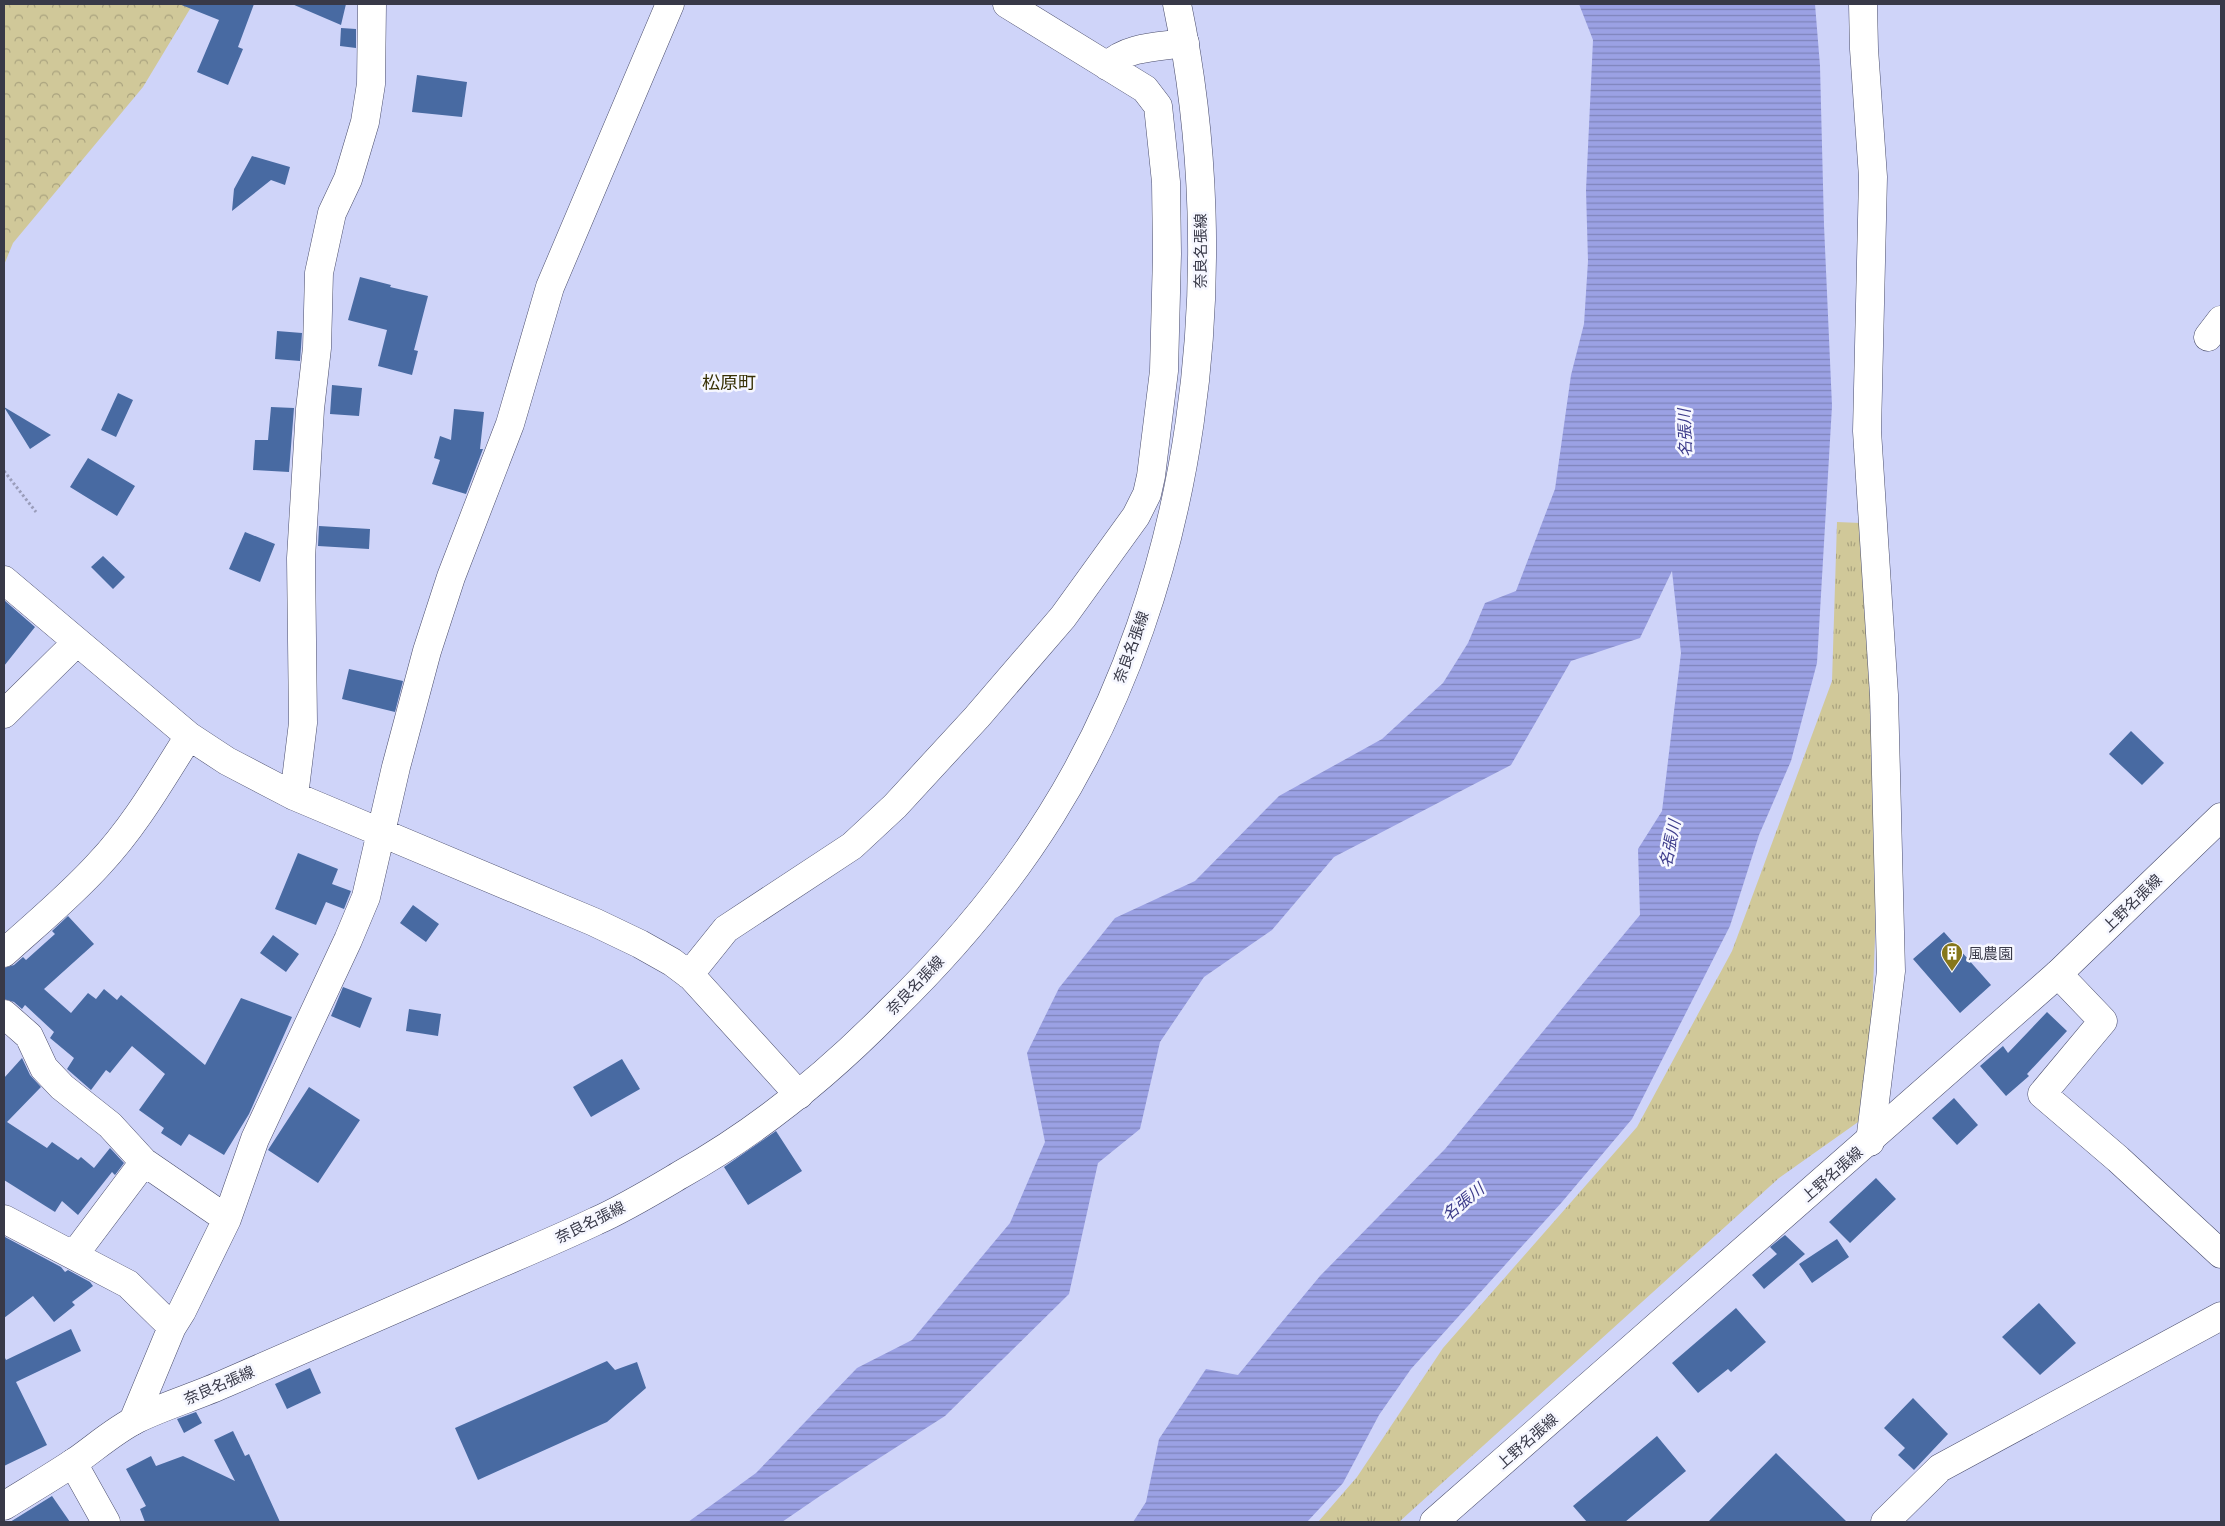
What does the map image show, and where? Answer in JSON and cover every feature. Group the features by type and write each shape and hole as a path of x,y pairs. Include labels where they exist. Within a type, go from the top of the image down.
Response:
{"street":[{"path":"294,796 303,723 301,558 310,409 317,348 319,273 332,213 348,178 366,122 371,84 372,4"},
{"path":"133,1421 172,1327 182,1311 227,1219 254,1139 348,940 366,897 396,767 427,651 451,577 510,424 550,287 670,4"},
{"path":"689,975 726,929 852,846 895,806 977,717 1063,617 1126,530 1147,494 1164,371 1167,254 1165,173 1158,106 1145,89 1007,4"},
{"name":"奈良名張線","path":"4,1506 73,1463 133,1421 206,1392 600,1220 686,1172 751,1130 799,1095 845,1055 920,982 956,943 1025,854 1051,815 1091,744 1127,661 1153,584 1173,515 1194,392 1201,261 1197,128 1185,43 1177,4"},
{"path":"1863,4 1864,49 1874,178 1867,431 1884,695 1891,971 1870,1142"},
{"path":"1107,66 1116,56 1127,52 1185,43"},
{"path":"4,580 189,736 227,761 294,796 594,922 648,948 689,975 799,1095"},
{"path":"4,714 77,642"},
{"path":"4,953 100,864 135,820 189,736"},
{"name":"上野名張線","path":"1434,1522 1870,1142 1903,1109 2058,974 2221,817"},
{"path":"2058,974 2103,1021 2042,1094 2221,1254"},
{"path":"4,1014 29,1036 44,1068 56,1081 110,1125 144,1162 227,1219"},
{"path":"74,1255 144,1162"},
{"path":"4,1219 128,1284 172,1327"},
{"path":"1885,1522 1940,1468 2221,1316"},
{"path":"73,1463 106,1522"}],"path":[{"path":"4,472 36,512"}],"green space":[{"path":"4,4 193,4 143,87 13,243 4,265"},
{"path":"1837,522 1861,523 1871,655 1876,912 1868,1115 1779,1178 1399,1522 1318,1522 1357,1477 1443,1348 1637,1127 1732,951 1832,681"}],"water":[{"name":"名張川","path":"1579,4 1815,4 1820,66 1824,225 1832,406 1817,663 1791,761 1759,835 1730,926 1632,1119 1562,1202 1411,1369 1379,1415 1343,1483 1307,1522 1133,1522 1146,1502 1159,1439 1206,1369 1238,1375 1320,1276 1445,1149 1640,915 1638,849 1662,811 1681,653 1672,571 1640,638 1571,661 1511,765 1334,857 1272,930 1204,977 1160,1042 1140,1129 1098,1163 1069,1294 945,1416 782,1522 688,1522 756,1473 857,1368 912,1340 1010,1223 1045,1142 1027,1053 1059,988 1115,918 1195,881 1279,796 1382,739 1443,683 1468,643 1485,603 1516,591 1555,489 1571,375 1584,324 1588,261 1586,190 1593,40"}],"building":[{"path":"179,4 254,4 238,47 243,49 228,85 197,72 219,20"},
{"path":"292,4 346,4 341,25"},
{"path":"341,28 356,29 356,48 340,46"},
{"path":"417,75 467,82 462,117 412,112"},
{"path":"252,156 290,167 285,185 271,180 232,211 234,189"},
{"path":"360,277 391,285 390,287 428,296 414,350 418,351 412,375 378,366 387,330 348,320"},
{"path":"277,331 302,333 300,361 275,359"},
{"path":"332,385 362,388 359,416 330,414"},
{"path":"118,393 133,400 116,437 101,430"},
{"path":"4,407 51,435 30,449"},
{"path":"271,407 294,408 289,472 253,470 255,440 268,440"},
{"path":"454,409 484,412 480,449 483,449 466,494 432,484 440,460 434,458 440,436 451,440"},
{"path":"88,458 135,486 117,516 70,487"},
{"path":"319,526 370,529 369,549 318,546"},
{"path":"245,532 275,544 260,582 229,569"},
{"path":"103,556 125,577 113,589 91,567"},
{"path":"4,600 35,627 4,666"},
{"path":"349,669 403,681 395,712 342,699"},
{"path":"2131,731 2164,763 2142,785 2109,754"},
{"path":"298,853 338,869 332,884 351,891 344,909 326,902 316,925 275,909"},
{"path":"413,905 439,924 426,942 400,923"},
{"path":"68,916 94,944 44,989 71,1013 88,993 96,999 104,989 117,1000 121,995 205,1065 241,998 292,1017 249,1114 224,1155 189,1134 181,1146 161,1133 164,1128 139,1110 165,1074 132,1046 110,1073 106,1070 91,1090 67,1069 74,1058 50,1038 54,1032 25,1005 22,1009 14,1002 4,999 4,968 14,965 23,957 26,960 55,934 52,931"},
{"name":"風農園","path":"1944,932 1991,985 1960,1013 1913,959"},
{"path":"273,935 299,954 286,972 260,953"},
{"path":"343,987 372,998 360,1028 331,1016"},
{"path":"409,1009 441,1014 438,1036 406,1031"},
{"path":"2047,1012 2067,1031 2027,1074 2029,1076 2006,1096 1980,1066 2003,1046 2008,1053"},
{"path":"22,1058 30,1075 41,1087 7,1122 47,1148 52,1142 78,1160 81,1157 94,1168 110,1148 124,1163 115,1175 112,1172 78,1215 62,1201 55,1212 4,1180 4,1078"},
{"path":"622,1059 640,1089 591,1117 573,1087"},
{"path":"309,1087 360,1120 318,1183 268,1150"},
{"path":"1954,1098 1978,1125 1957,1145 1932,1118"},
{"path":"776,1131 802,1171 748,1205 724,1167"},
{"path":"1876,1178 1896,1199 1850,1243 1829,1222"},
{"path":"1785,1235 1805,1254 1764,1289 1752,1275 1777,1254 1770,1247"},
{"path":"5,1237 61,1267 65,1272 68,1270 90,1282 93,1286 72,1302 75,1305 54,1322 33,1296 4,1318"},
{"path":"1837,1239 1849,1257 1812,1283 1799,1264"},
{"path":"2039,1303 2076,1343 2040,1375 2002,1337"},
{"path":"1736,1308 1766,1342 1731,1372 1728,1369 1698,1393 1672,1363"},
{"path":"71,1329 81,1351 16,1382 47,1445 4,1466 4,1356 6,1360"},
{"path":"607,1361 615,1370 637,1362 646,1388 607,1422 478,1480 455,1428"},
{"path":"310,1368 321,1393 287,1409 275,1384"},
{"path":"1913,1398 1948,1434 1914,1470 1898,1455 1905,1448 1884,1428"},
{"path":"196,1412 202,1423 184,1433 177,1419"},
{"path":"233,1431 245,1456 249,1454 280,1522 145,1522 140,1509 146,1506 126,1469 151,1456 156,1466 183,1456 235,1481 214,1440"},
{"path":"1657,1436 1686,1471 1625,1522 1587,1522 1573,1506"},
{"path":"1776,1453 1847,1522 1708,1522"},
{"path":"52,1496 70,1522 10,1522"}],"place":[{"name":"風農園","path":"1952,972"}],"district":[{"name":"松原町","path":"729,382"}]}
